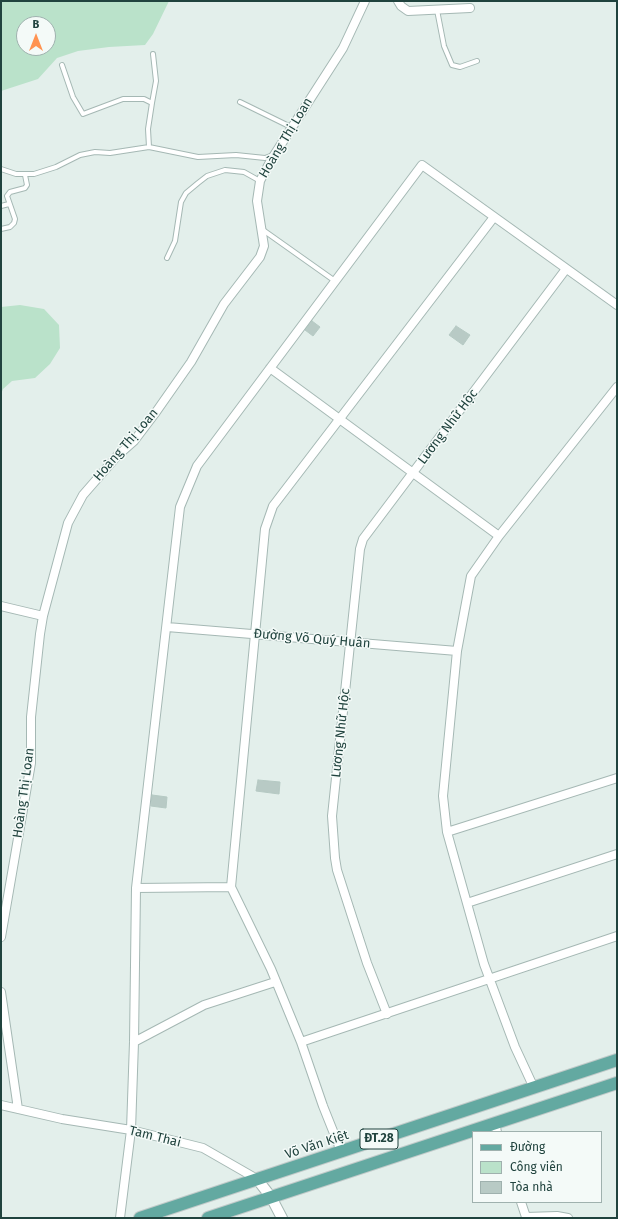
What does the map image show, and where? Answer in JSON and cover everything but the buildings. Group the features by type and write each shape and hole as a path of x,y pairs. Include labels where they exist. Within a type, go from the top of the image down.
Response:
{"main road":[{"name":"Võ Văn Kiệt","path":"140,1218 617,1060"},
{"name":"ĐT.28","path":"486,1131 617,1083"},
{"name":"ĐT.28","path":"208,1218 271,1197 472,1135"}],"street":[{"name":"Hoàng Thị Loan","path":"1,937 30,763 31,717 43,616 68,523 83,495 118,456 134,441 156,412 191,362 224,304 260,257 264,246 257,201 261,178 272,157 343,48 365,1"},
{"path":"398,1 401,6 408,11 470,8"},
{"path":"120,1218 131,1130 136,888 180,507 187,487 204,454 336,282 422,165 617,305"},
{"path":"341,1152 301,1042 275,982 271,969 231,887 265,529 273,506 494,217"},
{"name":"Lương Nhữ Hộc","path":"387,1014 367,963 335,858 332,816 360,549 364,539 566,269"},
{"path":"270,368 500,536"},
{"path":"534,1088 516,1047 490,979 447,832 443,796 457,651 471,576 500,536 617,387"},
{"path":"1,606 43,616"},
{"name":"Đường Võ Quý Huân","path":"167,628 457,651"},
{"path":"447,832 617,778"},
{"path":"467,903 617,854"},
{"path":"136,888 231,887"},
{"path":"301,1042 617,936"},
{"path":"134,1042 204,1005 275,982"},
{"path":"1,992 18,1109"},
{"name":"Tam Thai","path":"1,1105 62,1119 131,1130 203,1148 257,1179 271,1197 282,1218"},
{"path":"521,1203 526,1217 557,1216 568,1218"}],"lane":[{"path":"437,10 444,46 452,65 460,67 477,60"},
{"path":"149,147 148,129 156,81 153,54"},
{"path":"62,65 73,97 83,114 123,99 144,99 152,103"},
{"path":"240,102 291,127"},
{"path":"1,170 25,175 45,172 80,155 103,152 110,153 149,147 198,158 236,155 264,158 272,157"},
{"path":"167,258 175,241 180,202 186,193 207,176 224,170 244,172 261,178"},
{"path":"1,229 10,227 14,223 15,219 9,204 8,194 25,188 27,185 25,175"},
{"path":"1,206 9,204"},
{"path":"262,230 336,282"}],"green space":[{"path":"1,1 169,1 153,34 145,45 109,47 78,51 57,58 38,79 1,91"},
{"path":"20,305 44,309 59,325 60,348 50,364 35,378 12,381 3,389 1,394 1,307"}]}
